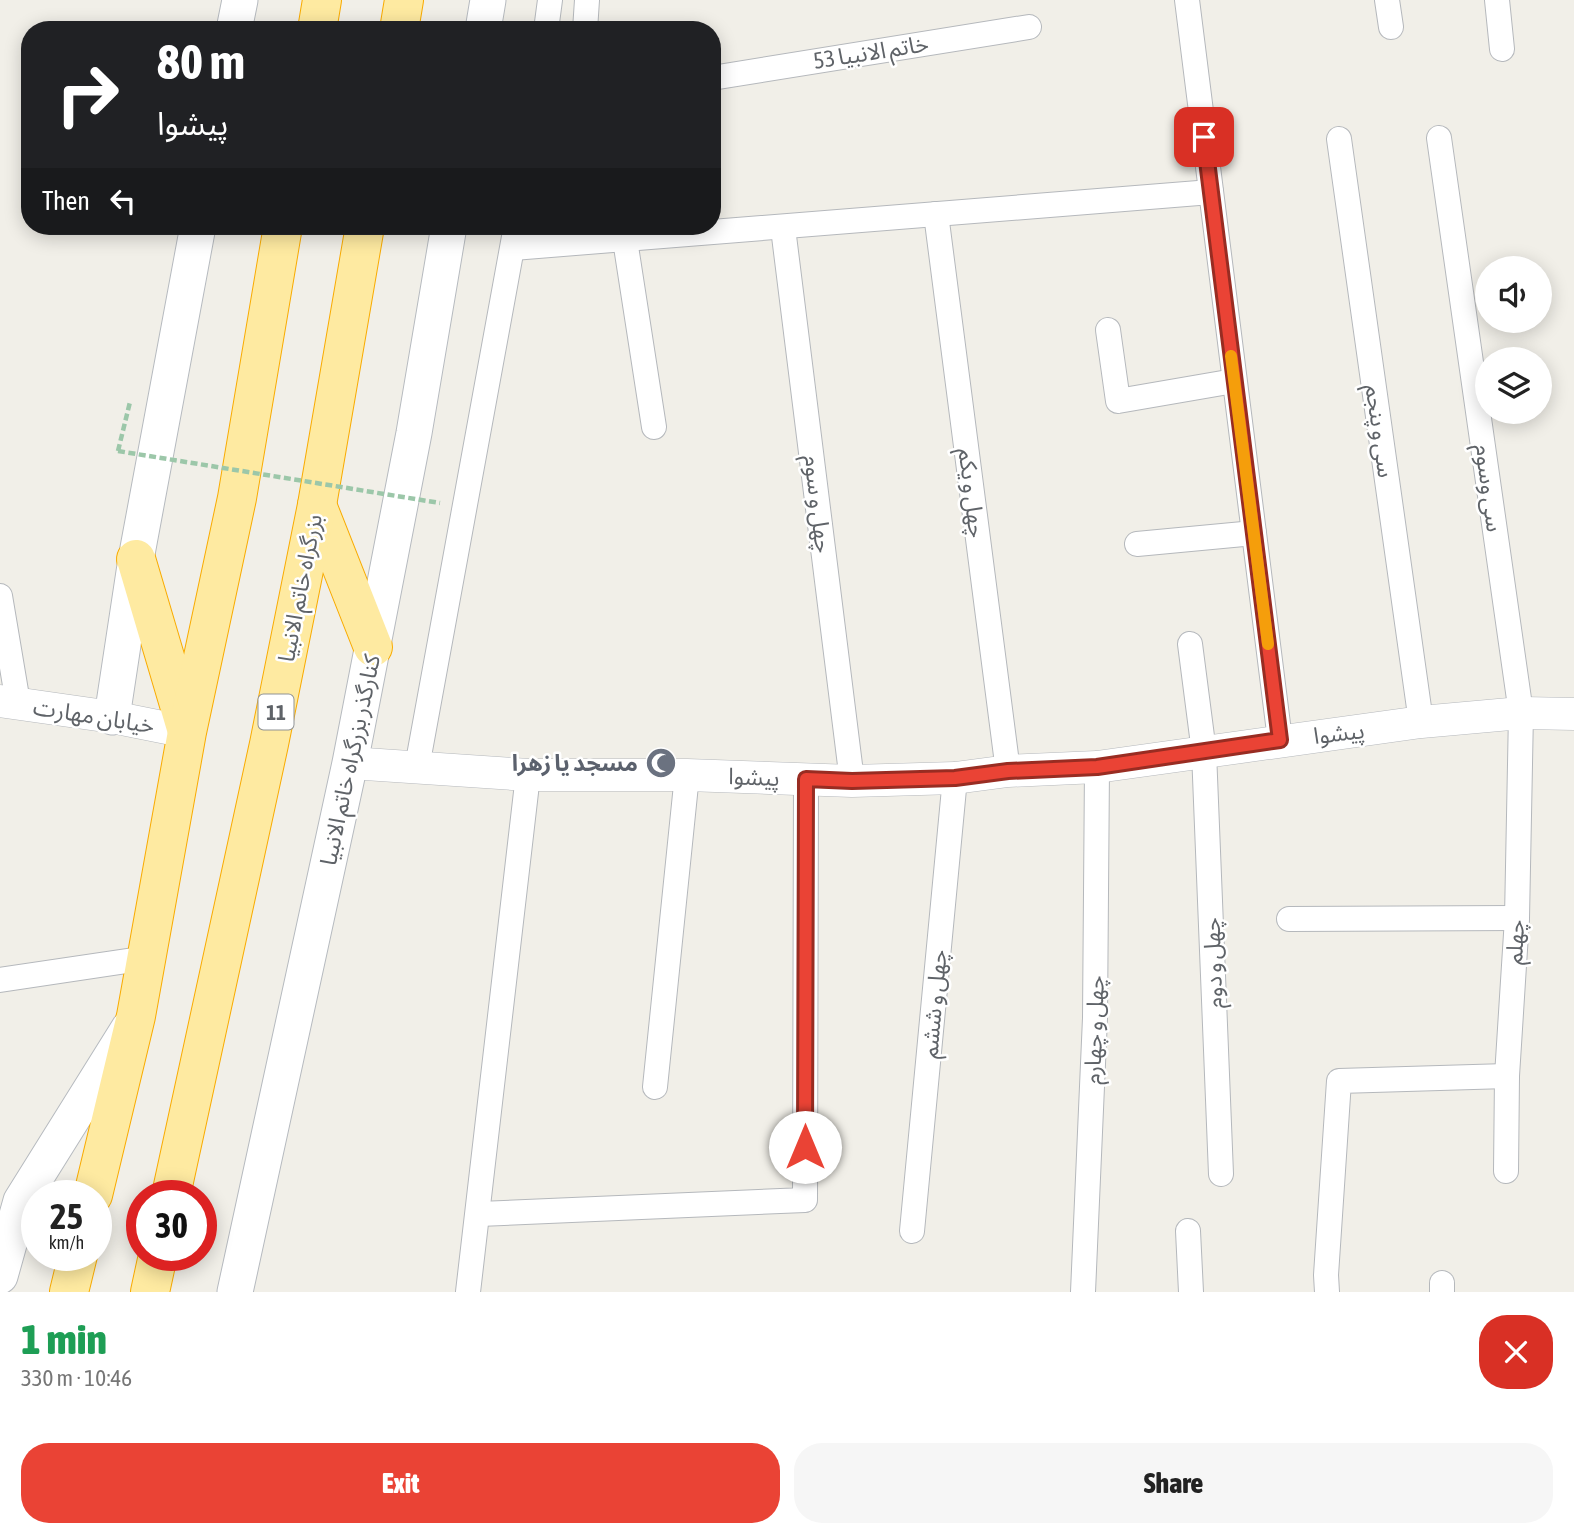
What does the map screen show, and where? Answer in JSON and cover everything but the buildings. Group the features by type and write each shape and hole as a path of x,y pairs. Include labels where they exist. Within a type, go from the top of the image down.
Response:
{"highway":[{"path":"318,21 322,0"},
{"path":"400,21 404,0"},
{"path":"97,1180 136,1016 187,732 237,498 281,235"},
{"name":"بزرگراه خاتم الانبیا","path":"174,1180 267,757 317,505 363,235"},
{"path":"317,505 373,646"},
{"path":"136,559 187,732"},
{"path":"69,1292 74,1271"},
{"path":"150,1292 155,1271"}],"main road":[{"path":"236,21 240,0"},
{"path":"484,21 488,0"},
{"path":"112,717 136,559 196,235"},
{"name":"کنارگذر بزرگراه خاتم الانبیا","path":"235,1292 350,763 447,235"},
{"path":"0,1276 21,1200 136,1016"}],"street":[{"path":"547,21 550,0"},
{"path":"586,21 587,0"},
{"path":"1187,0 1280,740"},
{"path":"1387,0 1391,27"},
{"path":"1497,0 1502,49"},
{"name":"خاتم الانبیا 53","path":"721,77 1029,27"},
{"name":"سی وسوم","path":"1439,138 1521,713"},
{"name":"سی و پنجم","path":"1339,139 1420,722"},
{"path":"721,233 1211,192"},
{"name":"چهل و یکم","path":"936,214 1008,771"},
{"name":"چهل و سوم","path":"783,228 852,781"},
{"path":"417,767 514,237 625,240 691,235"},
{"path":"625,240 654,427"},
{"path":"1108,330 1118,401 1234,381"},
{"path":"1137,544 1254,533"},
{"path":"0,596 9,702"},
{"name":"چهل و دوم","path":"1190,644 1204,752 1221,1174"},
{"name":"خیابان مهارت","path":"9,702 112,717 187,732"},
{"name":"پیشوا","path":"350,763 528,775 687,775 852,781 955,778 1008,771 1097,767 1420,722 1521,713 1574,713"},
{"name":"چهلم","path":"1506,1171 1507,1076 1517,918 1521,713"},
{"name":"چهل و چهارم","path":"1083,1292 1096,1018 1097,767"},
{"path":"468,1292 528,775"},
{"path":"655,1087 687,775"},
{"name":"چهل و ششم","path":"912,1231 955,778"},
{"path":"479,1214 805,1200 806,779"},
{"path":"1289,919 1517,918"},
{"path":"0,979 146,958"},
{"path":"1327,1283 1339,1081 1507,1076"},
{"path":"1188,1231 1191,1292"}],"path":[{"path":"132,392 118,451 440,503"}],"slow traffic":[{"path":"1231,356 1268,644"}],"place":[{"name":"مسجد یا زهرا","path":"661,763"}],"route":[{"path":"805,1147 806,779 852,781 955,778 1008,771 1097,767 1280,740 1204,137"}]}
